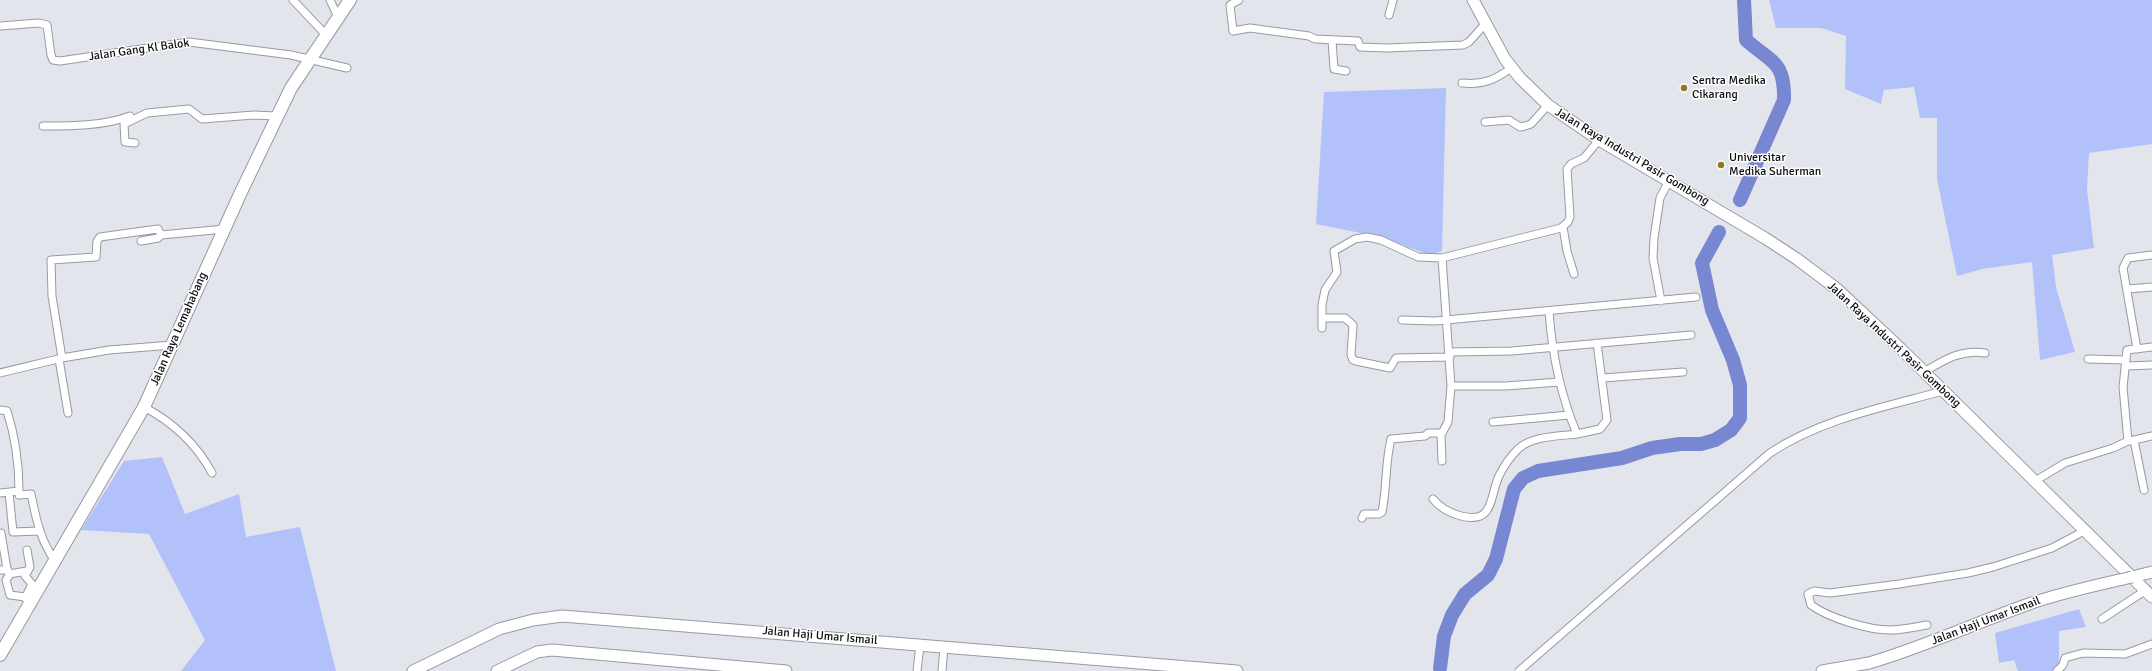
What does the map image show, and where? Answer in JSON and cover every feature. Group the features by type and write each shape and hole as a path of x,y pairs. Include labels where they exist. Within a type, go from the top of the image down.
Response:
{"main road":[{"name":"Jalan Raya Lemahabang","path":"0,655 29,598 56,561 144,407 276,116 308,59 350,0"},
{"name":"Jalan Raya Industri Pasir Gombong","path":"1473,0 1485,24 1511,68 1548,106 1599,140 1719,210 1787,252 1832,285 1924,372 2086,530 2149,594"},
{"name":"Jalan Haji Umar Ismail","path":"1822,671 1869,663 1912,649 2030,603 2071,591 2152,572"},
{"name":"Jalan Haji Umar Ismail","path":"413,671 499,629 533,620 562,616 1237,671"},
{"path":"497,671 537,652 552,650 786,671"}],"street":[{"path":"293,0 326,34"},
{"path":"330,0 338,17"},
{"path":"1239,0 1230,5 1233,18 1233,31 1250,28 1332,40 1358,41 1360,47 1373,48 1461,45 1469,42 1485,24"},
{"path":"1389,15 1393,0"},
{"name":"Jalan Gang Kl Balok","path":"0,26 40,22 47,24 51,55 53,60 60,61 189,42 283,54 308,59"},
{"path":"1332,40 1334,69 1346,71"},
{"path":"308,59 347,68"},
{"path":"1462,83 1484,84 1494,80 1511,68"},
{"path":"1484,122 1509,120 1520,127 1525,126 1531,124 1548,106"},
{"path":"135,144 125,142 125,122 140,115 188,108 202,119 254,115 276,116"},
{"path":"43,126 113,121 141,110 157,109 161,111"},
{"path":"1574,274 1567,251 1563,227 1570,216 1567,169 1571,164 1584,158 1599,140"},
{"path":"1661,300 1653,252 1660,198 1669,181"},
{"path":"1322,328 1325,290 1337,272 1334,251 1349,242 1362,238 1374,238 1418,257 1442,258 1563,227"},
{"path":"68,413 52,296 50,260 96,257 96,241 100,237 158,229 161,235"},
{"path":"141,241 158,238 161,235 224,229"},
{"path":"2137,349 2128,289 2123,268 2125,260 2128,258 2152,255"},
{"path":"1442,258 1452,386 1448,422 1442,433 1442,461"},
{"path":"2128,289 2152,287"},
{"path":"1402,320 1423,322 1446,318 1549,311 1696,297"},
{"path":"1549,311 1552,347 1559,382 1569,415 1577,434"},
{"path":"1322,318 1345,318 1353,324 1351,355 1353,360 1390,368 1396,358 1500,352 1691,335"},
{"path":"1433,499 1441,507 1455,514 1470,518 1483,515 1490,507 1500,473 1518,449 1532,441 1600,429 1607,420 1603,378 1597,344"},
{"path":"0,373 60,359 109,350 172,345"},
{"path":"2144,490 2131,440 2123,387 2128,350 2152,347"},
{"path":"1924,372 1950,356 1967,352 1985,353"},
{"path":"2088,359 2152,365"},
{"path":"1603,378 1683,372"},
{"path":"1452,386 1506,386 1559,382"},
{"path":"1519,671 1770,453 1814,429 1943,391"},
{"path":"144,407 165,419 184,434 198,450 212,473"},
{"path":"0,410 7,411 10,419 17,461 19,495 32,494 34,512 39,531 45,545 56,561"},
{"path":"1494,422 1569,415"},
{"path":"1362,518 1364,514 1379,514 1382,512 1383,493 1387,486 1388,455 1391,438 1425,436 1428,433 1442,433"},
{"path":"2035,481 2065,463 2113,448 2131,440 2152,436"},
{"path":"0,493 19,491"},
{"path":"9,492 13,532"},
{"path":"1927,625 1898,630 1876,629 1820,611 1811,605 1808,594 1814,591 1830,593 1968,573 2028,556 2063,543 2086,530"},
{"path":"28,550 30,566 25,576 32,584 29,598 10,595 6,580 1,533 39,531"},
{"path":"5,571 28,571"},
{"path":"2102,619 2149,594"},
{"path":"2057,671 2063,665 2065,658 2079,654 2124,654 2152,644"},
{"path":"917,671 920,645"},
{"path":"942,671 944,647"}],"shaded area":[{"path":"1769,0 2152,0 2152,144 2089,153 2087,189 2094,248 2052,255 2056,287 2075,352 2040,360 2032,262 1982,269 1957,276 1937,179 1937,118 1920,118 1914,87 1884,90 1881,104 1845,89 1846,36 1821,28 1776,28"},
{"path":"1446,88 1442,251 1430,255 1380,237 1316,224 1324,92"},
{"path":"162,457 185,514 239,494 246,537 300,527 336,671 181,671 205,640 149,534 81,530 124,461"},
{"path":"2079,609 2086,627 2059,631 2059,669 2053,671 2018,671 2014,660 1999,663 1995,633"}],"waterway":[{"path":"1740,200 1784,100 1784,87 1779,70 1770,59 1746,40 1744,0"},
{"path":"1440,668 1444,636 1452,615 1465,594 1488,575 1496,559 1514,489 1523,478 1538,471 1622,458 1652,448 1680,444 1701,444 1715,440 1731,430 1740,418 1740,385 1733,360 1712,310 1702,263 1719,232"}],"place":[{"name":"Sentra Medika Cikarang","path":"1684,88"},
{"name":"Universitar Medika Suherman","path":"1721,165"}]}
